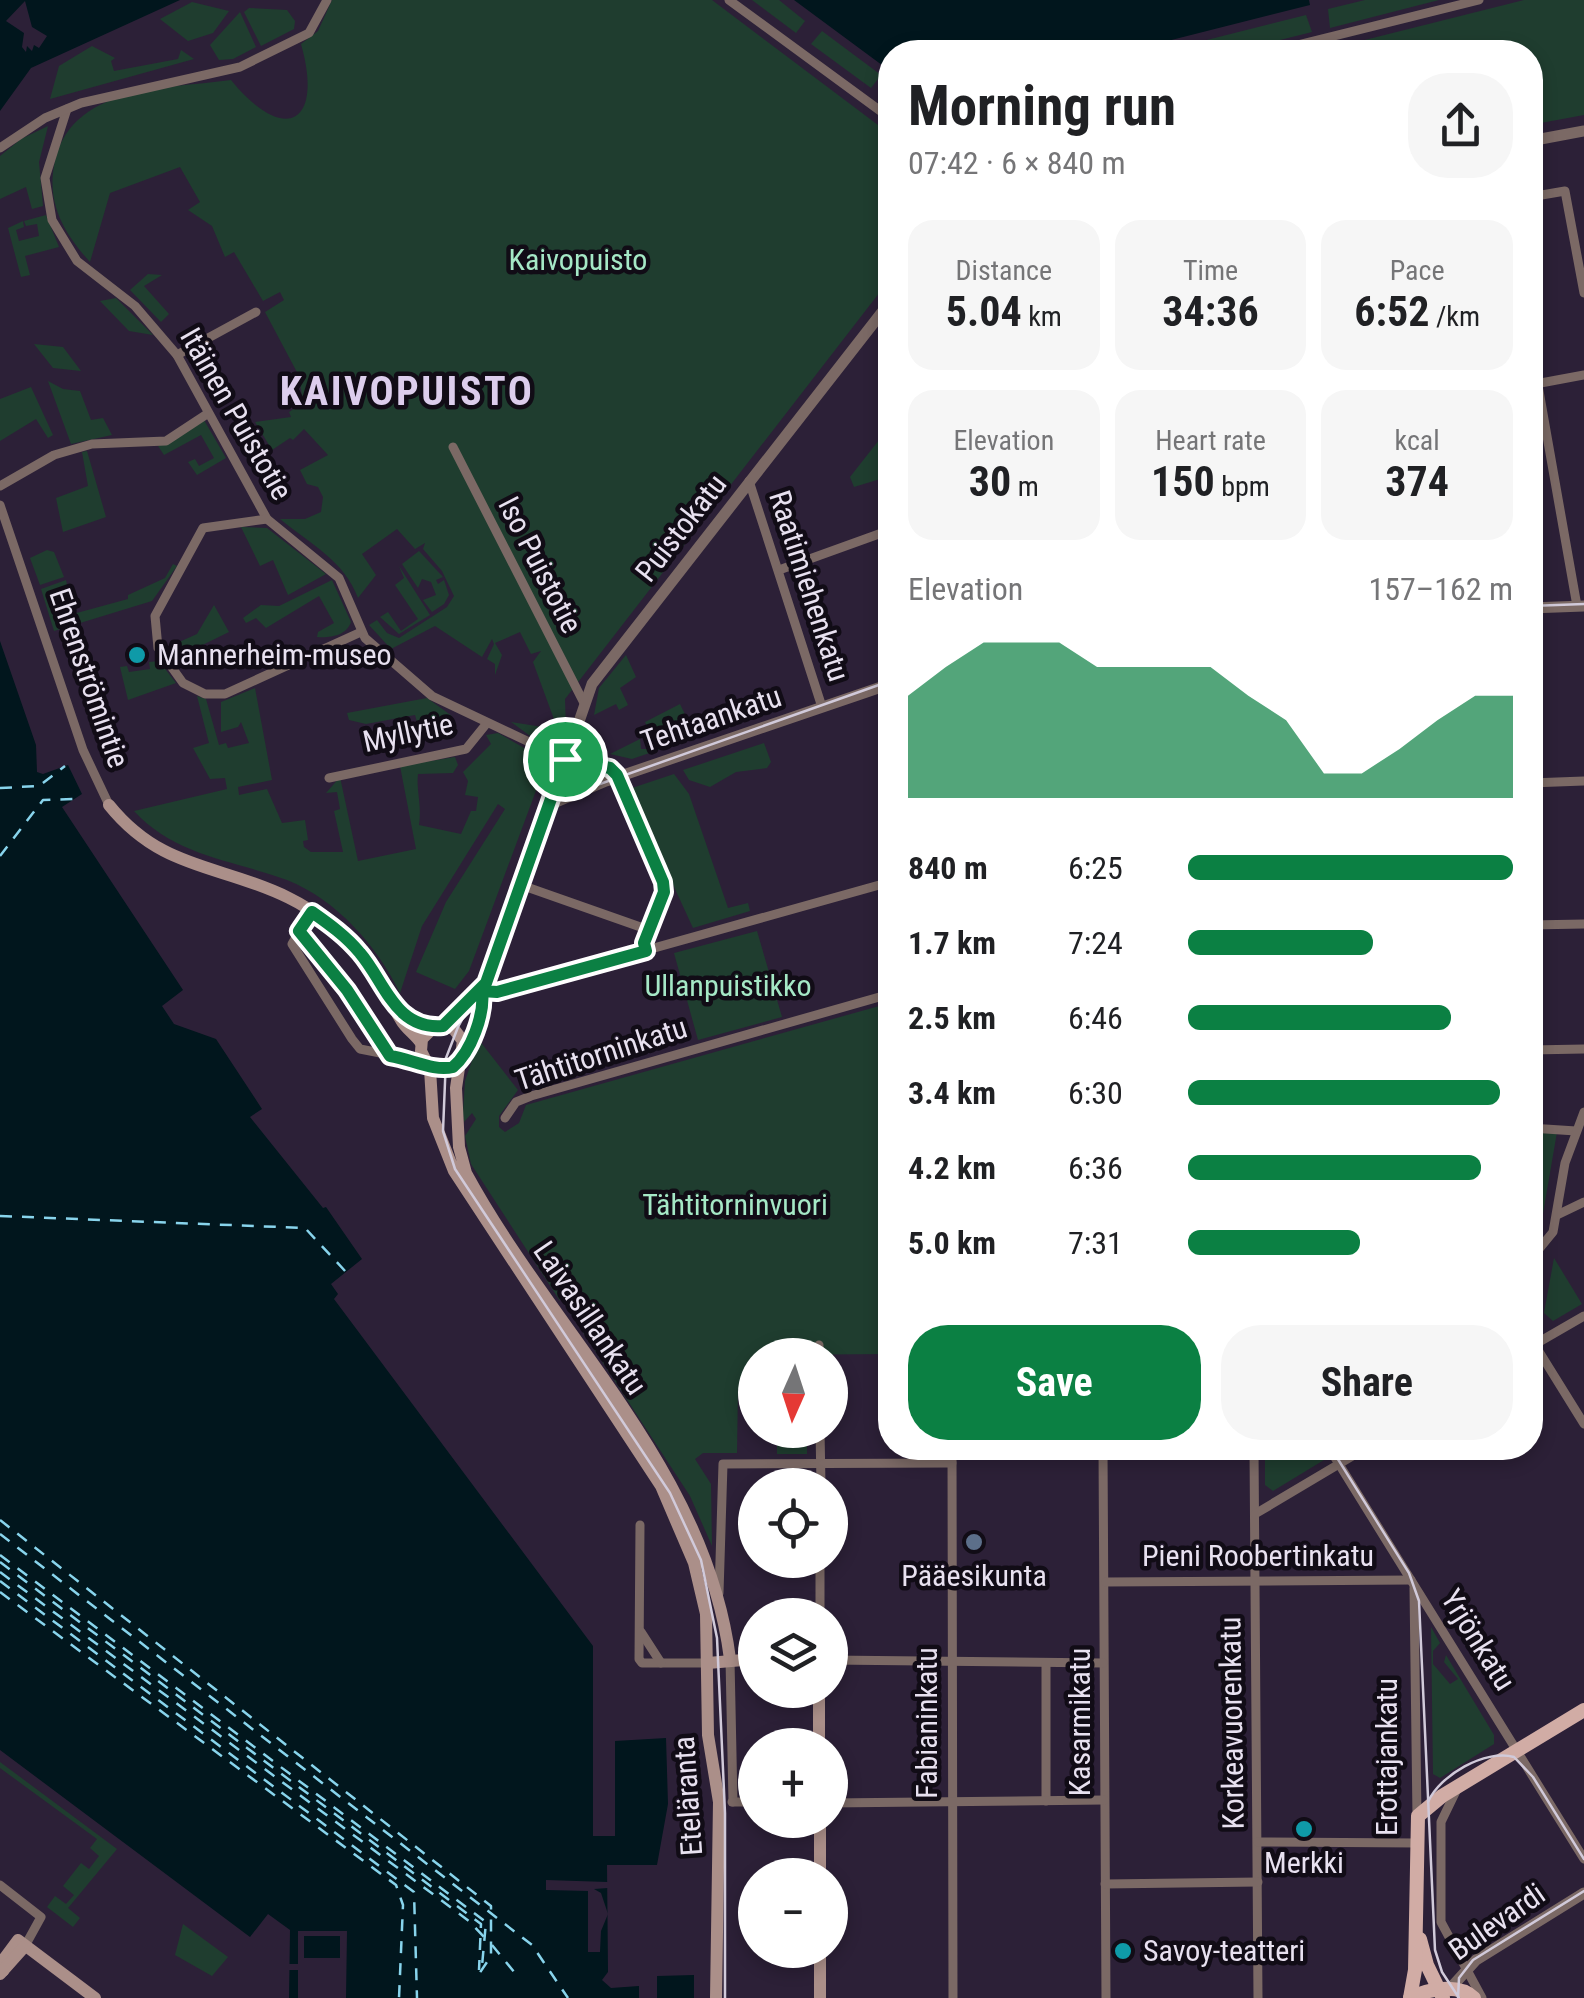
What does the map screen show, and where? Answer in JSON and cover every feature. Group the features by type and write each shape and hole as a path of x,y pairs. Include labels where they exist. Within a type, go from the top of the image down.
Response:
{"main road":[{"name":"Ehrenströmintie","path":"109,805 135,834 169,856 274,891 312,912 360,953 421,1043"},
{"path":"396,1011 460,1034 462,1058 444,1069 427,1063"},
{"name":"Laivasillankatu","path":"438,1026 421,1043 433,1118 454,1171 661,1486 683,1530 702,1591"},
{"name":"Laivasillankatu","path":"462,1058 458,1135 466,1173 680,1498 719,1593"},
{"name":"Eteläranta","path":"702,1591 708,1735 726,1802 716,1998"},
{"name":"Eteläranta","path":"719,1593 730,1658"},
{"path":"708,1663 738,1658"},
{"path":"1417,1821 1435,1802 1584,1710"},
{"name":"Erottajankatu","path":"1410,1998 1417,1927 1417,1821"},
{"name":"Erottajankatu","path":"1417,1927 1426,1965 1444,1994"},
{"path":"1,1973 23,1941 96,1998"},
{"path":"820,1968 820,1998"},
{"path":"1410,1998 1464,1991 1474,1998"}],"street":[{"path":"0,148 67,109 184,76 240,68 309,33 327,0"},
{"path":"730,0 878,109"},
{"path":"1318,40 1479,0"},
{"name":"Itäinen Puistotie","path":"67,109 46,178 52,220 77,261 134,306 176,355 266,519 339,578 361,632"},
{"path":"1543,139 1584,131"},
{"path":"1543,195 1565,191 1584,292"},
{"path":"176,355 256,312"},
{"name":"Puistokatu","path":"550,805 592,684 878,317"},
{"path":"1543,382 1584,375"},
{"path":"0,486 68,450 92,444 147,443 176,436 206,414"},
{"path":"1543,427 1580,606 1543,607"},
{"name":"Iso Puistotie","path":"453,447 584,704"},
{"name":"Raatimiehenkatu","path":"749,482 822,707"},
{"name":"Ehrenströmintie","path":"0,504 83,750 109,805"},
{"path":"266,519 203,528 158,608 158,648 174,674 205,694 236,692 361,632 432,696 565,759 610,768 618,777 664,888 646,951"},
{"path":"779,570 878,534"},
{"name":"Tehtaankatu","path":"550,805 618,777 878,688"},
{"name":"Myllytie","path":"329,778 466,750 487,723"},
{"path":"1543,783 1584,781"},
{"name":"Laivasillankatu","path":"462,1058 484,1005 482,991 550,805"},
{"path":"521,884 649,930"},
{"path":"482,991 497,992 878,885"},
{"path":"312,912 292,944 352,1038 360,1048 427,1063"},
{"path":"1543,925 1584,924"},
{"path":"299,931 336,974 390,1056"},
{"name":"Laivasillankatu","path":"438,1026 482,991"},
{"name":"Tähtitorninkatu","path":"505,1118 516,1102 531,1096 878,997"},
{"path":"1543,1050 1584,1049"},
{"path":"1543,1247 1550,1240 1565,1163 1584,1112"},
{"path":"1543,1129 1576,1131"},
{"path":"1557,1215 1584,1202"},
{"path":"1543,1337 1584,1316"},
{"path":"1543,1360 1584,1424"},
{"path":"821,1448 821,1468"},
{"name":"Kasarmikatu","path":"1103,1460 1106,1998"},
{"name":"Korkeavuorenkatu","path":"1254,1460 1258,1998"},
{"name":"Yrjönkatu","path":"1336,1460 1584,1860"},
{"path":"1255,1514 1345,1460"},
{"path":"821,1464 952,1463"},
{"name":"Fabianinkatu","path":"952,1463 953,1998"},
{"name":"Eteläranta","path":"719,1593 723,1464 821,1464"},
{"path":"640,1525 642,1632 637,1651 642,1663 708,1663"},
{"name":"Pieni Roobertinkatu","path":"1106,1582 1412,1583"},
{"name":"Erottajankatu","path":"1412,1583 1417,1821"},
{"path":"642,1632 660,1663"},
{"name":"Eteläranta","path":"726,1802 730,1658"},
{"path":"848,1660 1103,1663"},
{"path":"1046,1663 1046,1801"},
{"name":"Erottajankatu","path":"1456,1791 1440,1822 1441,1922 1482,1998"},
{"path":"848,1802 1104,1800"},
{"path":"726,1802 738,1802"},
{"path":"1258,1842 1416,1842"},
{"path":"1105,1884 1258,1882"},
{"path":"0,1886 41,1916 23,1941"},
{"name":"Bulevardi","path":"1444,1994 1464,1969 1584,1893"}],"green space":[{"name":"Kaivopuisto","path":"332,0 712,0 878,125 878,295 565,699 566,727 555,746 544,746 511,722 549,728 555,722 533,662 541,651 531,654 520,632 495,643 502,655 495,675 495,664 487,659 494,644 492,639 482,657 435,626 391,649 369,625 377,620 387,633 399,638 447,607 454,596 442,571 423,549 425,543 415,549 397,529 362,554 376,575 358,598 335,563 280,519 305,519 321,512 323,497 318,487 307,484 300,470 328,455 304,429 293,440 290,438 272,450 255,422 291,417 289,412 303,403 299,376 265,312 284,300 280,292 263,301 234,252 225,257 212,226 188,210 200,202 180,167 110,193 90,262 66,230 56,206 54,166 63,139 78,120 123,96 231,80 268,113 283,119 294,117 303,108 307,93 301,44 318,31"},
{"path":"752,0 779,0 805,21 796,33"},
{"path":"1365,0 1439,0 1330,28 1328,9"},
{"path":"1524,0 1584,0 1584,115 1543,123 1543,40 1365,40"},
{"path":"192,2 229,11 213,33 188,41 160,19"},
{"path":"249,8 287,10 295,21 294,29 261,46 244,12"},
{"path":"240,12 256,47 233,59 219,60 210,45"},
{"path":"1306,15 1312,32 1280,40 1207,40"},
{"path":"822,31 878,73 878,79 871,88 811,44"},
{"path":"92,46 115,58 111,61 114,71 178,59 181,50 194,59 50,99 59,66"},
{"path":"48,126 39,162 43,206 32,209 26,187 0,199 0,156 21,139"},
{"path":"46,215 59,247 25,256 30,275 21,277 8,228 23,221 24,227 16,230 19,241 39,236 37,224 26,226 24,221"},
{"path":"148,274 162,275 144,286 169,314 161,322 130,290"},
{"path":"116,298 153,335 129,331 100,301"},
{"path":"34,344 63,347 81,371 53,368"},
{"path":"48,381 63,389 80,391 91,420 103,418 112,435 71,444"},
{"path":"31,387 53,435 48,438 36,419 0,441 0,399"},
{"path":"204,420 226,458 197,475 188,462 195,459 199,466 214,458 201,435 164,455 158,446"},
{"path":"878,441 878,480 854,487 850,477"},
{"path":"87,451 106,517 63,532 56,498 88,486 82,452"},
{"path":"241,527 267,528 326,574 288,595 273,560 260,566"},
{"path":"47,550 54,552 64,577 40,585 30,558"},
{"path":"419,551 443,577 436,580 438,584 444,580 449,595 432,612 423,600 436,595 431,582 422,579 418,588 402,564"},
{"path":"173,564 177,566 152,601 54,631 41,589 66,580 73,614 128,599 128,595 165,578"},
{"path":"399,566 430,615 399,634 380,617 388,612 401,631 418,619 395,585 404,578"},
{"path":"332,580 351,622 337,635 317,637 318,632 334,623 319,596 266,628 256,618 246,623 243,618 261,605 279,606"},
{"path":"214,605 229,632 174,659 168,647 197,634"},
{"path":"626,655 636,677 620,688 628,705 619,710 616,704 594,715 599,688"},
{"path":"159,661 176,683 128,700 120,667 127,666 129,672 150,669 149,662"},
{"path":"255,688 272,780 238,787 239,795 267,789 282,823 305,820 308,840 303,841 304,847 311,852 343,852 334,811 340,809 337,792 326,793 340,777 358,861 416,849 400,766 455,757 458,765 453,773 418,774 419,825 461,834 471,811 476,811 478,797 465,795 468,781 463,772 491,744 486,735 498,733 547,761 469,971 455,989 416,972 446,902 505,809 498,804 422,926 400,993 380,958 354,926 323,899 287,880 186,847 150,826 134,811 227,789 225,778 210,779 193,748 209,743 197,696 206,699 219,745 226,743 228,748 249,743 241,722 238,727 221,732 221,702"},
{"path":"427,698 452,716 417,722 415,715 366,724 349,720 347,713"},
{"path":"680,704 696,737 632,759 610,754 640,739 641,749 649,749 650,742 643,738 648,729 645,722"},
{"path":"764,743 771,762 767,768 736,772 710,787 689,780 683,770"},
{"path":"674,774 689,794 728,908 748,903 750,911 693,928 629,789"},
{"name":"Ullanpuistikko","path":"757,931 782,1017 698,1040 674,953"},
{"name":"Tähtitorninvuori","path":"878,1006 878,1354 848,1354 848,1338 738,1338 737,1453 703,1453 695,1459 711,1484 712,1546 690,1496 571,1314 570,1286 559,1287 560,1301 471,1164 465,1136 476,1119 472,1113 464,1122 465,1081 479,1040 518,1090 499,1116 499,1127 505,1132 519,1123 526,1105"},
{"path":"1543,1132 1557,1132 1543,1213"},
{"path":"1554,1258 1582,1304 1553,1321 1544,1313"},
{"path":"777,1448 807,1448 807,1454 777,1454"},
{"path":"1265,1460 1324,1460 1273,1491 1265,1485"},
{"path":"1431,1627 1440,1643 1433,1651 1433,1664 1450,1684 1458,1679 1444,1662 1446,1655 1494,1735 1494,1744 1440,1778 1433,1774"},
{"path":"0,1762 117,1849 68,1908 80,1918 73,1927 47,1907 55,1896 66,1904 74,1895 63,1886 81,1863 89,1869 99,1856 90,1848 97,1839 0,1768"},
{"path":"183,1924 228,1957 212,1976 175,1955"}],"water":[{"path":"0,0 180,0 31,68 0,111","holes":["25,1 32,27 47,36 39,48 34,45 32,51 27,46 26,52 22,47 24,33 6,21"]},
{"path":"794,0 1309,0 1310,5 1171,40 878,40 878,62"},
{"path":"0,641 36,745 37,772 43,774 68,765 82,794 62,807 183,990 162,1006 174,1024 216,1039 262,1109 250,1117 326,1207 362,1259 331,1284 338,1294 334,1299 593,1646 593,1836 615,1836 615,1741 666,1738 668,1804 657,1865 607,1865 608,1972 602,1980 611,1988 639,1986 639,1998 289,1998 290,1930 268,1914 250,1937 0,1750"},
{"path":"694,1975 694,1998 657,1998 657,1976"}],"pier":[{"path":"546,1880 608,1882 608,1888 594,1889 601,1893 608,1914 601,1931 600,1952 588,1952 588,1891 546,1890"},
{"path":"298,1931 347,1931 346,1998 298,1998 298,1970 289,1970 289,1964 298,1964","holes":["304,1936 340,1936 340,1958 304,1958"]}],"ferry route":[{"path":"0,788 39,786 65,766"},
{"path":"0,856 43,800 73,799"},
{"path":"0,1216 305,1228 346,1272"},
{"path":"0,1520 491,1906 491,1956 477,1977"},
{"path":"0,1534 532,1945 568,1998"},
{"path":"0,1555 486,1922 482,1966"},
{"path":"0,1562 481,1924 479,1970"},
{"path":"0,1572 469,1921 486,1939"},
{"path":"0,1581 414,1892 417,1998"},
{"path":"0,1592 396,1885 403,1905 399,1998"},
{"path":"492,1945 519,1978"}],"tram line":[{"path":"1543,606 1584,604"},
{"path":"725,1998 725,1813 717,1638 701,1560 670,1493 455,1169 443,1131 446,1058 485,978 542,818 552,801 878,685"},
{"path":"1338,1460 1409,1573 1419,1601 1435,1950 1442,1972 1459,1998"},
{"path":"1428,1802 1442,1782 1465,1766 1490,1757 1514,1757 1533,1777 1584,1859"},
{"path":"1458,1998 1459,1978 1473,1960 1584,1891"}],"place":[{"name":"Mannerheim-museo","path":"137,655"},
{"name":"Pääesikunta","path":"974,1542"},
{"name":"Merkki","path":"1304,1829"},
{"name":"Savoy-teatteri","path":"1123,1951"}],"district":[{"name":"KAIVOPUISTO","path":"407,391"}],"route":[{"path":"565,759 610,768 617,775 663,882 664,892 644,943 646,951 497,992 482,991 484,1005 462,1058 453,1067 436,1068 426,1062 390,1056 347,990 299,931 302,923 312,912 342,934 373,970 396,1011 428,1026 443,1026 486,983 565,759"}]}
